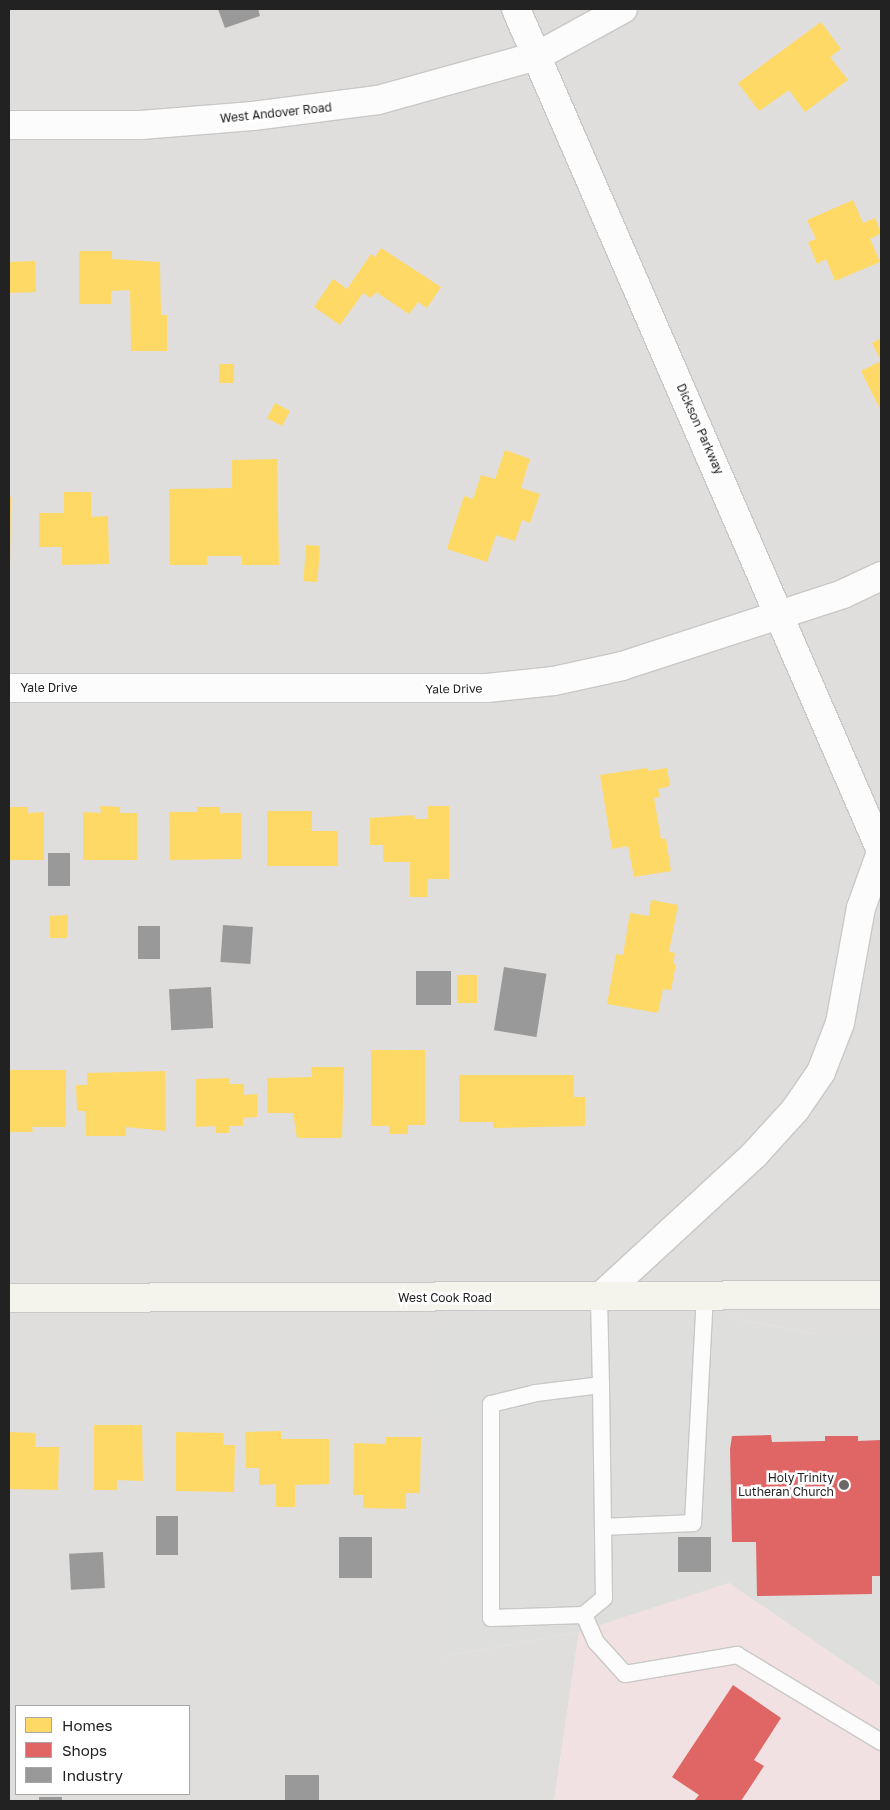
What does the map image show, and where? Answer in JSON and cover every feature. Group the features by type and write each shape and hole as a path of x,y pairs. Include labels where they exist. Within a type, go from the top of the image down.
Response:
{"main road":[{"name":"West Cook Road","path":"9,1298 599,1298 881,1295"}],"street":[{"name":"Dickson Parkway","path":"516,9 780,613 881,851"},
{"name":"West Andover Road","path":"9,125 141,126 317,109 378,100 537,56 623,9"},
{"name":"Yale Drive","path":"9,688 487,688 554,681 622,666 842,594 881,576"},
{"path":"599,1298 754,1155 794,1110 821,1072 840,1023 861,908 881,851"}],"lane":[{"path":"603,1527 693,1523 706,1296"},
{"path":"599,1298 601,1385 604,1598 584,1615 491,1618 491,1404 536,1393 601,1385"},
{"path":"584,1615 596,1642 625,1674 737,1655 881,1742"}],"shaded area":[{"path":"9,9 881,9 881,1334 817,1334 730,1318 442,1657 579,1632 554,1801 9,1801"},
{"path":"730,1318 817,1334 881,1334 881,1687 729,1583 579,1632 442,1657 437,1322"},
{"path":"729,1583 881,1687 881,1801 554,1801 579,1632"}],"building: Homes":[{"path":"821,22 841,49 830,57 848,80 805,112 789,90 759,111 738,83"},
{"path":"853,200 863,223 875,218 881,233 870,239 880,262 835,281 826,259 817,264 808,242 816,239 807,220"},
{"path":"381,248 441,287 427,308 418,302 409,314 376,292 371,298 363,293 340,325 314,307 333,279 347,289 371,254 375,257"},
{"path":"79,251 112,251 112,259 160,262 161,315 167,315 167,351 131,351 130,290 111,291 111,304 79,304"},
{"path":"35,261 36,292 10,293 9,262"},
{"path":"881,338 881,361 872,343"},
{"path":"881,361 881,411 861,371"},
{"path":"219,364 234,364 234,383 219,383"},
{"path":"275,403 290,411 282,426 267,418"},
{"path":"505,450 530,459 521,488 540,494 530,523 522,520 515,541 496,535 487,562 447,549 464,496 473,499 481,475 495,479"},
{"path":"277,459 279,565 242,565 242,556 207,556 207,565 170,565 169,489 232,488 232,460"},
{"path":"64,492 91,492 91,517 108,516 109,564 62,565 62,547 39,547 39,513 64,513"},
{"path":"9,497 11,497 10,567 9,567"},
{"path":"306,545 320,546 317,582 303,581"},
{"path":"647,768 648,771 667,768 670,786 658,789 660,797 654,798 661,839 666,839 671,871 634,877 628,846 612,849 600,775"},
{"path":"100,806 120,807 120,813 137,813 137,860 83,860 83,812 101,813"},
{"path":"428,806 449,806 449,879 428,879 427,897 410,897 410,862 383,862 383,845 370,845 370,818 414,815 415,819 428,819"},
{"path":"9,807 28,807 28,813 44,812 44,860 9,860"},
{"path":"197,807 220,807 220,813 241,813 241,859 170,860 169,812 197,812"},
{"path":"267,811 312,811 312,831 338,831 338,866 267,866"},
{"path":"651,900 678,905 669,952 675,953 673,964 676,964 671,990 663,989 658,1013 607,1004 616,954 623,955 630,913 649,916"},
{"path":"68,915 67,938 50,938 49,916"},
{"path":"457,975 477,975 477,1003 457,1003"},
{"path":"371,1050 425,1050 425,1125 408,1125 408,1134 389,1134 389,1126 371,1126"},
{"path":"311,1067 344,1067 342,1138 297,1138 293,1113 267,1113 267,1078 312,1077"},
{"path":"9,1070 66,1070 66,1127 32,1127 33,1132 9,1132"},
{"path":"165,1071 166,1131 126,1127 126,1136 86,1136 85,1111 77,1111 76,1085 87,1085 87,1073"},
{"path":"459,1075 574,1075 574,1097 585,1097 585,1126 493,1128 493,1122 459,1122"},
{"path":"229,1078 229,1084 244,1084 244,1095 257,1094 257,1117 243,1118 243,1126 229,1126 229,1133 216,1133 216,1126 196,1127 196,1079"},
{"path":"94,1425 142,1425 143,1481 117,1480 117,1490 94,1490"},
{"path":"281,1431 281,1439 329,1439 329,1484 295,1485 295,1507 276,1507 276,1484 259,1485 259,1468 246,1468 245,1432"},
{"path":"9,1432 36,1433 35,1447 59,1447 58,1490 9,1489"},
{"path":"176,1432 224,1433 223,1445 235,1445 234,1492 176,1491"},
{"path":"386,1437 421,1437 420,1493 406,1493 406,1509 363,1508 363,1495 353,1495 354,1443 386,1444"}],"building: Shops":[{"path":"771,1435 772,1442 825,1441 825,1436 858,1436 858,1441 881,1440 881,1576 872,1576 872,1594 757,1596 756,1542 732,1542 730,1449 732,1436"},
{"path":"733,1685 781,1718 754,1760 764,1766 741,1801 694,1801 699,1795 672,1777"}],"building: Industry":[{"path":"218,9 258,9 260,16 225,28"},
{"path":"48,853 70,853 70,886 48,886"},
{"path":"223,925 253,927 250,964 220,962"},
{"path":"138,926 160,926 160,959 138,959"},
{"path":"504,967 546,974 536,1037 494,1030"},
{"path":"416,971 451,971 451,1005 416,1005"},
{"path":"211,987 213,1028 171,1030 169,989"},
{"path":"156,1516 178,1516 178,1555 156,1555"},
{"path":"339,1537 372,1537 372,1578 339,1578"},
{"path":"678,1537 711,1537 711,1572 678,1572"},
{"path":"103,1552 105,1588 71,1590 69,1554"},
{"path":"285,1775 319,1775 319,1801 285,1801"},
{"path":"39,1797 62,1797 62,1801 39,1801"}],"place":[{"name":"Holy Trinity Lutheran Church","path":"844,1485"}]}
